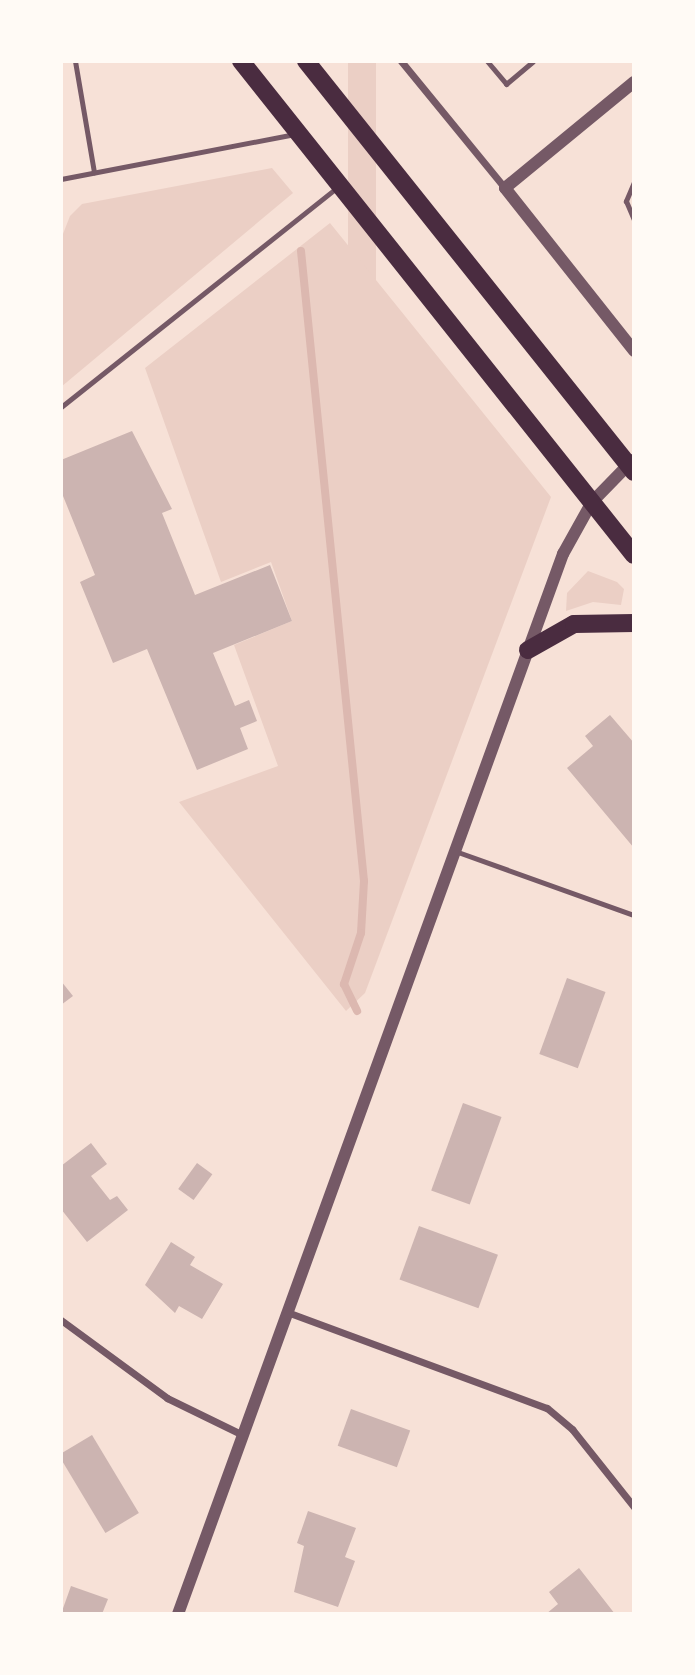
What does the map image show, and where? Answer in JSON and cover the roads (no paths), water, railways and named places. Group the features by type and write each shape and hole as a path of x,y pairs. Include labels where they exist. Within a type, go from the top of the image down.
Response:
{"main road":[{"path":"241,61 634,555"},
{"path":"306,61 632,465"},
{"path":"528,650 574,624 634,624"}],"street":[{"path":"401,61 634,351"},
{"path":"505,188 634,82"},
{"path":"178,1614 563,554 592,502 632,465"},
{"path":"287,1312 547,1408 572,1429 634,1507"},
{"path":"61,1321 167,1398 243,1435"}],"lane":[{"path":"75,61 94,172"},
{"path":"487,61 506,84 533,61"},
{"path":"61,179 297,134"},
{"path":"634,182 626,201 634,220"},
{"path":"61,407 339,186"},
{"path":"455,852 634,915"}],"waterway":[{"path":"301,251 364,881 361,933 344,984 357,1011"}]}
